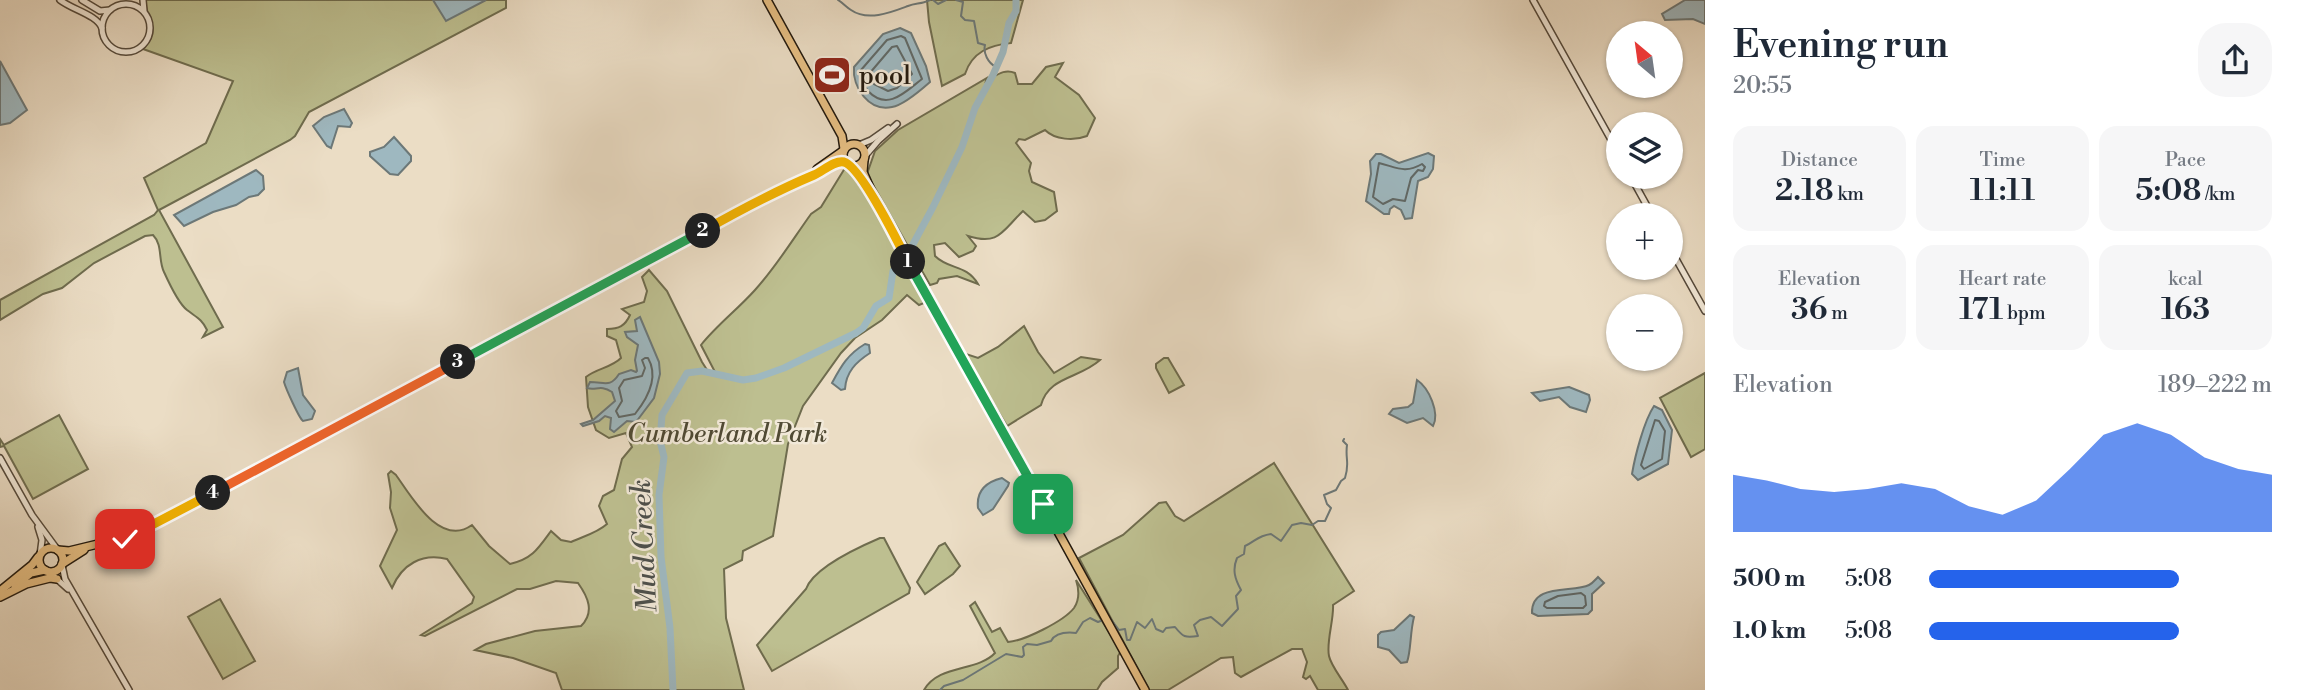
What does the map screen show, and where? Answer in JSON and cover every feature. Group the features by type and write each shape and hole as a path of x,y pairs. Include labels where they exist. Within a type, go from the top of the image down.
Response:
{"main road":[{"path":"767,0 838,128 844,149 843,157 874,197"},
{"path":"838,128 864,150 862,170 874,197 1145,690"},
{"path":"802,179 844,149 857,145"},
{"path":"0,591 32,565 47,548 69,551 135,535 764,197 837,163 860,164 864,158"},
{"path":"0,597 26,576 56,571 91,546"},
{"path":"58,550 63,558 62,565"},
{"path":"40,555 40,564 46,571"},
{"path":"0,597 31,582 57,579"}],"street":[{"path":"60,0 97,19 110,46 132,51 143,45 148,38 150,25 142,8 143,0"},
{"path":"82,0 100,11 135,0"},
{"path":"1533,0 1606,131"},
{"path":"123,5 134,5 145,14"},
{"path":"102,28 105,17 113,9"},
{"path":"857,145 897,124 864,158"},
{"path":"1683,272 1705,312"},
{"path":"0,458 37,524 58,550"},
{"path":"37,524 42,540 40,555"},
{"path":"62,565 71,591 129,690"},
{"path":"46,571 71,591"}],"green space":[{"path":"146,0 506,0 506,8 309,112 290,140 159,210 223,327 203,337 207,330 201,321 184,307 174,292 162,267 158,243 153,235 145,236 94,263 62,288 43,294 0,320 0,300 154,215 158,210 144,178 206,143 233,81 143,49 153,28"},
{"path":"927,0 1023,0 1011,43 983,51 972,60 965,74 942,86"},
{"path":"1063,63 1055,77 1079,95 1095,118 1087,136 1065,139 1045,130 1025,140 1019,139 1016,143 1031,163 1029,171 1032,182 1054,192 1057,211 1045,220 1035,222 1023,211 993,238 978,239 968,236 976,246 973,251 959,257 945,243 934,245 935,256 968,273 978,284 957,276 939,279 937,283 930,285 867,174 875,151 898,130 987,78 986,81 1007,71 1015,73 1018,84 1032,84 1046,67"},
{"name":"Cumberland Park","path":"845,168 854,173 904,260 924,303 919,305 907,295 882,320 855,338 841,353 803,406 788,444 773,536 743,551 742,560 724,569 726,618 744,690 562,690 556,673 513,658 475,650 486,644 535,631 581,626 589,610 585,594 578,583 556,581 530,589 517,589 425,636 421,635 472,603 474,597 447,559 438,558 414,562 401,572 392,588 380,566 397,530 390,508 388,474 391,471 396,475 418,506 438,525 449,530 460,530 472,525 489,546 510,564 534,552 551,531 561,540 571,542 603,527 607,524 599,506 603,496 614,490 622,459 632,447 626,433 609,438 596,430 588,407 586,377 621,358 616,340 607,336 607,329 626,322 630,315 622,309 644,302 647,291 642,277 649,270 667,291 702,362 709,373 715,372 701,345 763,281 811,214 821,207"},
{"path":"1024,326 1038,352 1054,373 1081,357 1100,360 1058,383 1051,388 1041,405 1007,426 963,353 978,358 998,347"},
{"path":"1168,358 1184,385 1169,393 1156,368 1156,364"},
{"path":"1705,373 1705,449 1691,457 1660,398"},
{"path":"59,415 88,469 33,499 4,446 0,447 0,439 4,445"},
{"path":"1274,463 1354,591 1333,605 1328,644 1330,660 1348,690 1318,690 1310,676 1306,679 1303,677 1307,662 1302,649 1292,649 1241,677 1235,673 1233,657 1221,658 1168,690 1149,690 1079,558 1123,535 1159,503 1166,502 1175,516 1184,521"},
{"path":"884,538 910,588 909,593 772,671 757,645 818,573 838,559"},
{"path":"945,543 960,566 925,594 917,582 939,546"},
{"path":"1076,580 1121,651 1118,668 1097,690 924,690 939,676 978,663 995,653 970,606 975,602 992,632 1000,628 1008,642 1015,641 1043,630 1074,608 1078,598"},
{"path":"220,599 255,661 223,679 188,617"}],"water":[{"path":"433,0 486,0 446,21"},
{"path":"1685,0 1705,0 1705,24 1693,19 1665,20 1662,14"},
{"path":"900,28 911,33 930,82 897,106 876,106 859,90 854,67 883,34"},
{"path":"0,61 27,110 10,123 0,125"},
{"path":"344,109 352,123 350,127 338,126 331,148 313,126 324,117"},
{"path":"394,137 411,156 411,161 398,175 390,174 370,156 370,152 384,147"},
{"path":"1428,153 1434,156 1433,169 1428,177 1418,181 1412,218 1405,219 1401,210 1394,206 1389,214 1384,214 1366,201 1371,174 1370,161 1376,154 1399,163"},
{"path":"256,170 263,176 264,189 258,195 184,226 174,215"},
{"path":"640,317 659,362 660,374 654,398 636,422 627,421 614,432 610,429 611,418 605,416 583,426 581,424 593,420 615,401 612,392 608,390 587,388 590,382 610,383 619,374 637,371 635,360 638,345 627,337 625,332 637,331 635,320"},
{"path":"865,344 869,345 870,353 853,368 847,377 845,389 841,390 832,383 846,361"},
{"path":"298,368 303,395 315,411 312,419 303,421 284,382 287,372"},
{"path":"1417,380 1432,401 1435,414 1433,426 1423,418 1407,423 1389,414 1393,409 1408,407 1413,403"},
{"path":"1569,387 1589,395 1586,412 1570,407 1559,397 1540,401 1532,393"},
{"path":"1654,406 1662,410 1672,430 1668,464 1638,480 1632,474 1633,467 1643,429"},
{"path":"1002,478 1009,483 1008,486 993,509 983,515 978,508 980,492 991,482"},
{"path":"1598,577 1604,583 1592,594 1592,610 1588,614 1538,616 1532,613 1538,597 1545,593 1582,587"},
{"path":"1410,615 1414,617 1409,653 1407,662 1401,663 1389,650 1378,647 1378,635 1394,630"}],"waterway":[{"path":"838,0 858,14 872,16 930,0"},
{"path":"933,0 938,4 946,0"},
{"path":"956,0 963,2 961,16 965,20 974,21 978,43 985,45 987,58 996,67"},
{"name":"Mud Creek","path":"673,690 670,628 661,557 659,495 664,457 660,441 662,415 687,373 702,371 743,380 784,368 856,333 863,328 876,306 889,298 893,271 911,248 933,207 962,147 975,108 1003,52 1009,23 1016,11 1016,0"},
{"path":"1108,619 1110,618 1119,630 1125,629 1127,640 1130,640 1137,622 1145,628 1152,619 1156,629 1163,632 1166,628 1175,627 1187,637 1198,636 1194,625 1200,620 1211,617 1222,626 1238,609 1236,596 1241,590 1234,570 1237,558 1244,554 1245,546 1271,534 1281,541 1292,525 1312,525 1325,521 1331,508 1324,495 1336,490 1345,478 1347,445 1344,439"},
{"path":"940,690 963,680 1006,654 1022,657 1023,647 1027,644 1037,645 1051,641 1059,634 1076,633 1083,622 1090,618 1098,622 1103,620"}],"place":[{"name":"pool","path":"832,75"}],"route":[{"path":"125,539 764,197 840,162 850,166 874,197 1043,504"}]}
